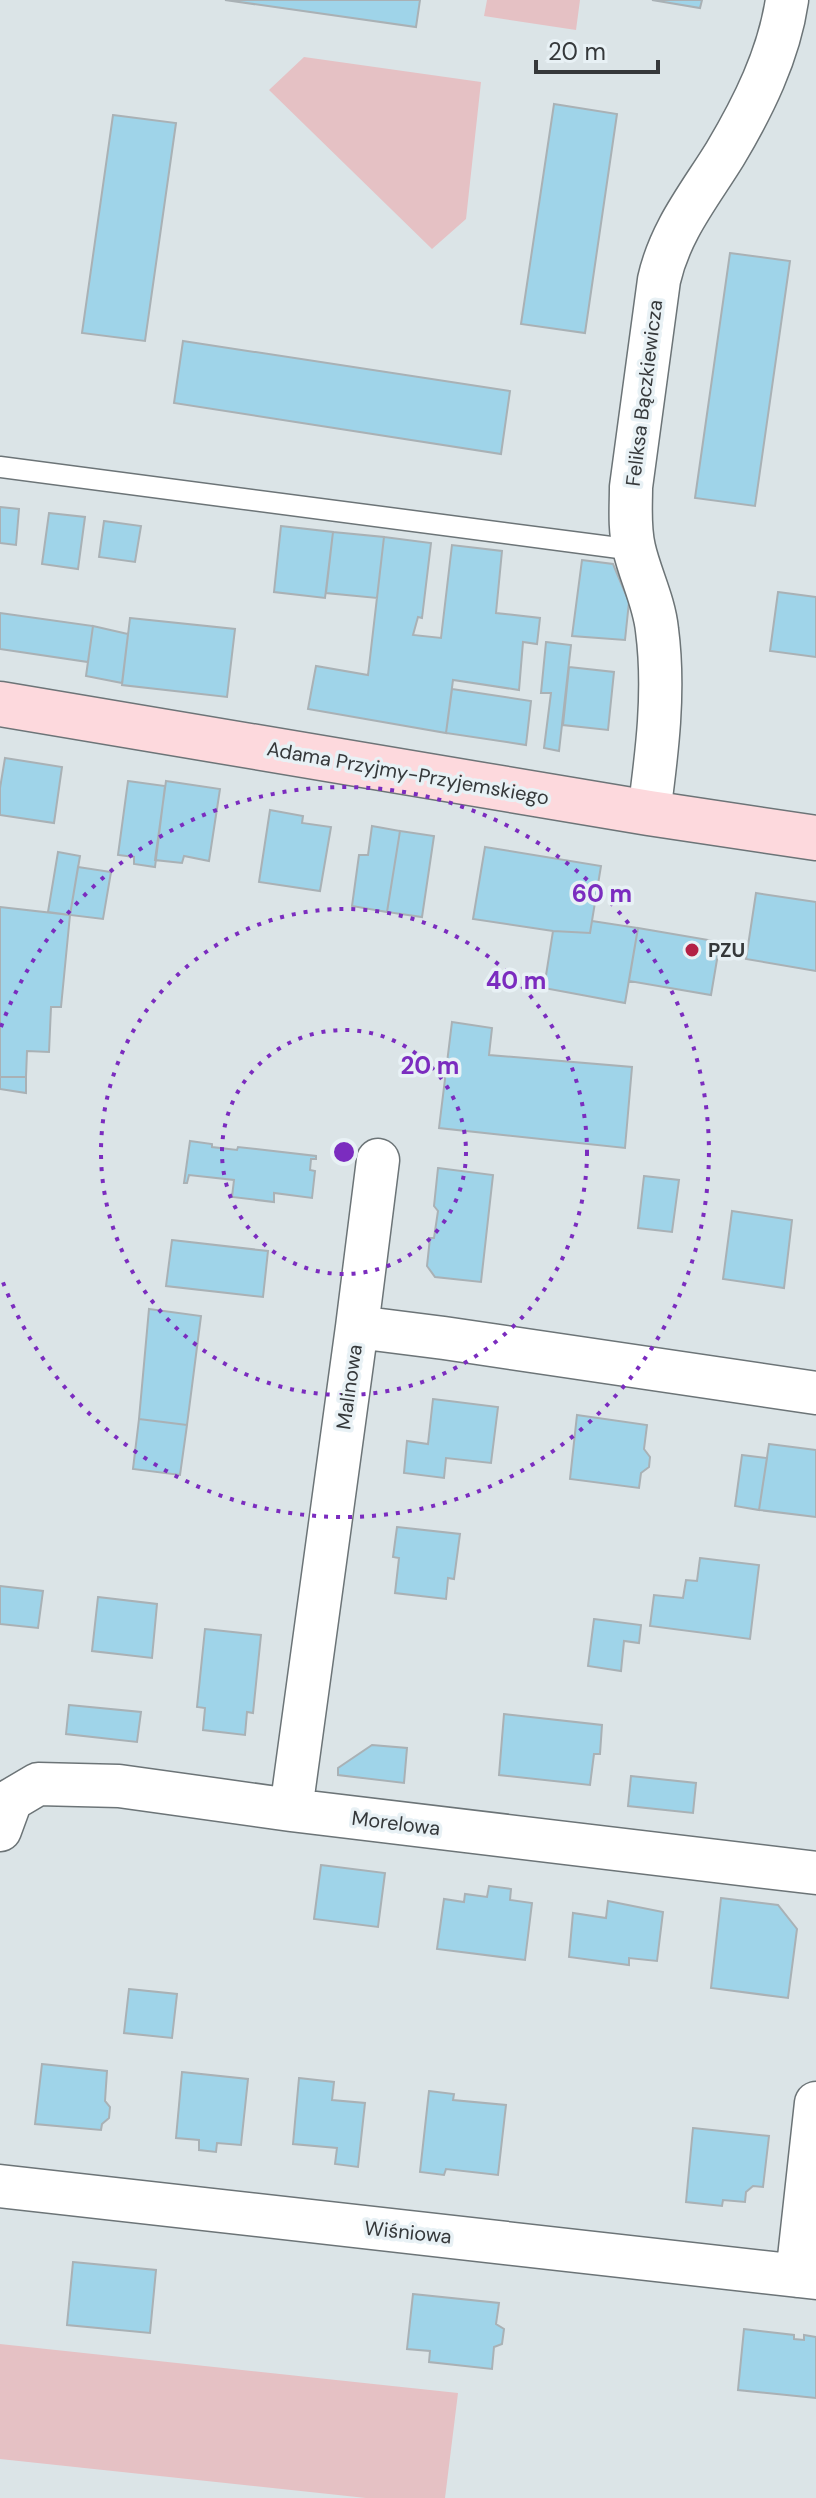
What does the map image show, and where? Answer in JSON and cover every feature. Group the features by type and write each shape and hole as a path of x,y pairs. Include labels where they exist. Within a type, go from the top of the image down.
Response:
{"street":[{"name":"Feliksa Bączkiewicza","path":"649,813 659,736 660,659 650,597 632,533 631,487 664,256 683,216 757,99 784,23 787,0"},
{"name":"Adama Przyjmy-Przyjemskiego","path":"0,704 816,838"},
{"path":"357,1327 378,1160"},
{"name":"Malinowa","path":"291,1810 357,1327 816,1393"},
{"name":"Morelowa","path":"0,1830 11,1800 38,1784 119,1786 291,1810 816,1873"},
{"path":"807,2277 816,2103"},
{"name":"Wiśniowa","path":"0,2186 807,2277"}],"lane":[{"path":"0,467 632,533"}],"shaded area":[{"path":"487,0 580,0 576,30 484,16"},
{"path":"304,57 481,82 466,219 432,249 269,90"},
{"path":"0,2344 458,2393 445,2498 366,2498 0,2459"}],"building":[{"path":"225,0 420,0 416,27"},
{"path":"652,0 702,0 700,8"},
{"path":"554,104 617,114 585,333 521,324"},
{"path":"113,115 176,123 145,341 82,333"},
{"path":"730,253 790,261 755,506 695,498"},
{"path":"183,341 510,391 501,454 174,403"},
{"path":"0,507 19,509 16,545 0,543"},
{"path":"49,513 85,517 78,569 42,564"},
{"path":"104,521 141,526 135,562 99,557"},
{"path":"281,526 333,532 325,598 274,592"},
{"path":"333,532 384,537 377,598 326,593"},
{"path":"384,537 431,543 422,618 418,617 413,635 441,638 452,545 502,551 496,613 540,618 537,644 523,642 519,690 453,680 446,733 308,709 316,666 368,675"},
{"path":"582,560 613,564 629,602 625,640 572,636"},
{"path":"778,592 816,597 816,657 770,651"},
{"path":"0,613 93,626 88,662 0,649"},
{"path":"130,618 235,629 227,697 122,685"},
{"path":"93,626 128,634 122,683 86,676"},
{"path":"546,642 571,645 559,751 544,748 551,693 541,693"},
{"path":"569,667 614,672 608,730 563,725"},
{"path":"452,689 531,701 526,745 446,733"},
{"path":"5,758 62,767 54,823 0,815"},
{"path":"128,781 165,786 155,867 134,864 134,857 118,855"},
{"path":"166,781 220,789 209,861 184,856 182,863 155,860"},
{"path":"270,810 303,816 302,823 331,827 320,891 259,882"},
{"path":"372,826 400,831 387,912 352,906 359,855 368,855"},
{"path":"400,831 434,836 422,917 387,912"},
{"path":"485,847 601,866 590,933 553,931 473,919"},
{"path":"58,852 80,856 70,915 48,912"},
{"path":"78,867 111,872 103,919 70,915"},
{"path":"756,893 816,902 816,971 746,959"},
{"path":"0,907 70,915 61,1007 51,1007 49,1052 27,1051 26,1077 0,1077"},
{"path":"592,921 638,928 625,1003 544,988 553,931 590,933"},
{"path":"638,928 720,942 711,995 629,981"},
{"path":"452,1022 492,1028 489,1055 632,1067 625,1148 439,1128"},
{"path":"0,1077 26,1077 26,1093 0,1089"},
{"path":"190,1141 237,1150 238,1147 316,1156 316,1159 311,1159 310,1170 315,1171 312,1198 274,1193 274,1202 232,1197 234,1180 189,1175 187,1183 184,1183"},
{"path":"438,1168 493,1175 481,1282 435,1277 427,1266 430,1238 434,1238 438,1211 434,1206"},
{"path":"644,1176 679,1180 672,1232 638,1228"},
{"path":"732,1211 792,1220 784,1288 723,1279"},
{"path":"172,1240 268,1251 263,1297 166,1286"},
{"path":"149,1309 201,1316 187,1425 139,1419"},
{"path":"433,1399 498,1407 491,1463 446,1458 444,1478 404,1473 407,1441 428,1444"},
{"path":"577,1415 647,1425 644,1449 650,1457 649,1467 641,1473 639,1488 570,1479"},
{"path":"139,1419 187,1425 180,1475 133,1469"},
{"path":"769,1444 816,1450 816,1517 759,1510"},
{"path":"742,1455 767,1458 759,1510 735,1506"},
{"path":"397,1527 460,1534 454,1579 448,1578 446,1599 395,1593 399,1558 393,1557"},
{"path":"700,1558 759,1565 750,1639 650,1626 654,1595 683,1598 686,1580 697,1581"},
{"path":"0,1586 43,1591 38,1628 0,1624"},
{"path":"98,1597 157,1604 152,1658 92,1651"},
{"path":"594,1619 641,1625 639,1643 624,1641 621,1671 588,1666"},
{"path":"205,1629 261,1635 253,1713 247,1712 245,1735 203,1730 205,1708 197,1707"},
{"path":"69,1705 141,1712 137,1742 66,1734"},
{"path":"504,1714 602,1725 600,1754 594,1754 590,1785 499,1775"},
{"path":"372,1745 407,1748 404,1783 338,1775 338,1768"},
{"path":"631,1776 696,1783 693,1813 628,1806"},
{"path":"321,1865 385,1873 378,1927 314,1919"},
{"path":"489,1886 511,1889 510,1900 532,1903 525,1960 437,1949 444,1899 464,1902 465,1894 487,1897"},
{"path":"721,1898 778,1905 797,1929 788,1998 711,1988"},
{"path":"608,1901 663,1912 657,1961 629,1958 629,1965 569,1957 573,1913 606,1918"},
{"path":"129,1989 177,1994 172,2038 124,2033"},
{"path":"42,2064 107,2071 105,2101 110,2107 109,2118 102,2124 101,2130 35,2124"},
{"path":"182,2072 248,2079 241,2145 217,2143 216,2152 199,2150 199,2140 176,2138"},
{"path":"299,2078 334,2082 332,2100 365,2103 358,2167 335,2164 337,2148 293,2144"},
{"path":"429,2091 454,2094 453,2100 506,2105 498,2175 446,2169 444,2175 420,2172"},
{"path":"693,2128 769,2136 763,2187 753,2186 746,2192 745,2202 723,2200 722,2206 686,2202"},
{"path":"73,2262 156,2270 150,2333 67,2325"},
{"path":"413,2294 499,2303 496,2324 504,2329 502,2344 494,2347 492,2369 429,2362 430,2351 407,2349"},
{"path":"744,2329 794,2335 794,2339 804,2340 804,2335 816,2337 816,2398 738,2390"}],"place":[{"name":"PZU","path":"692,950"}]}
